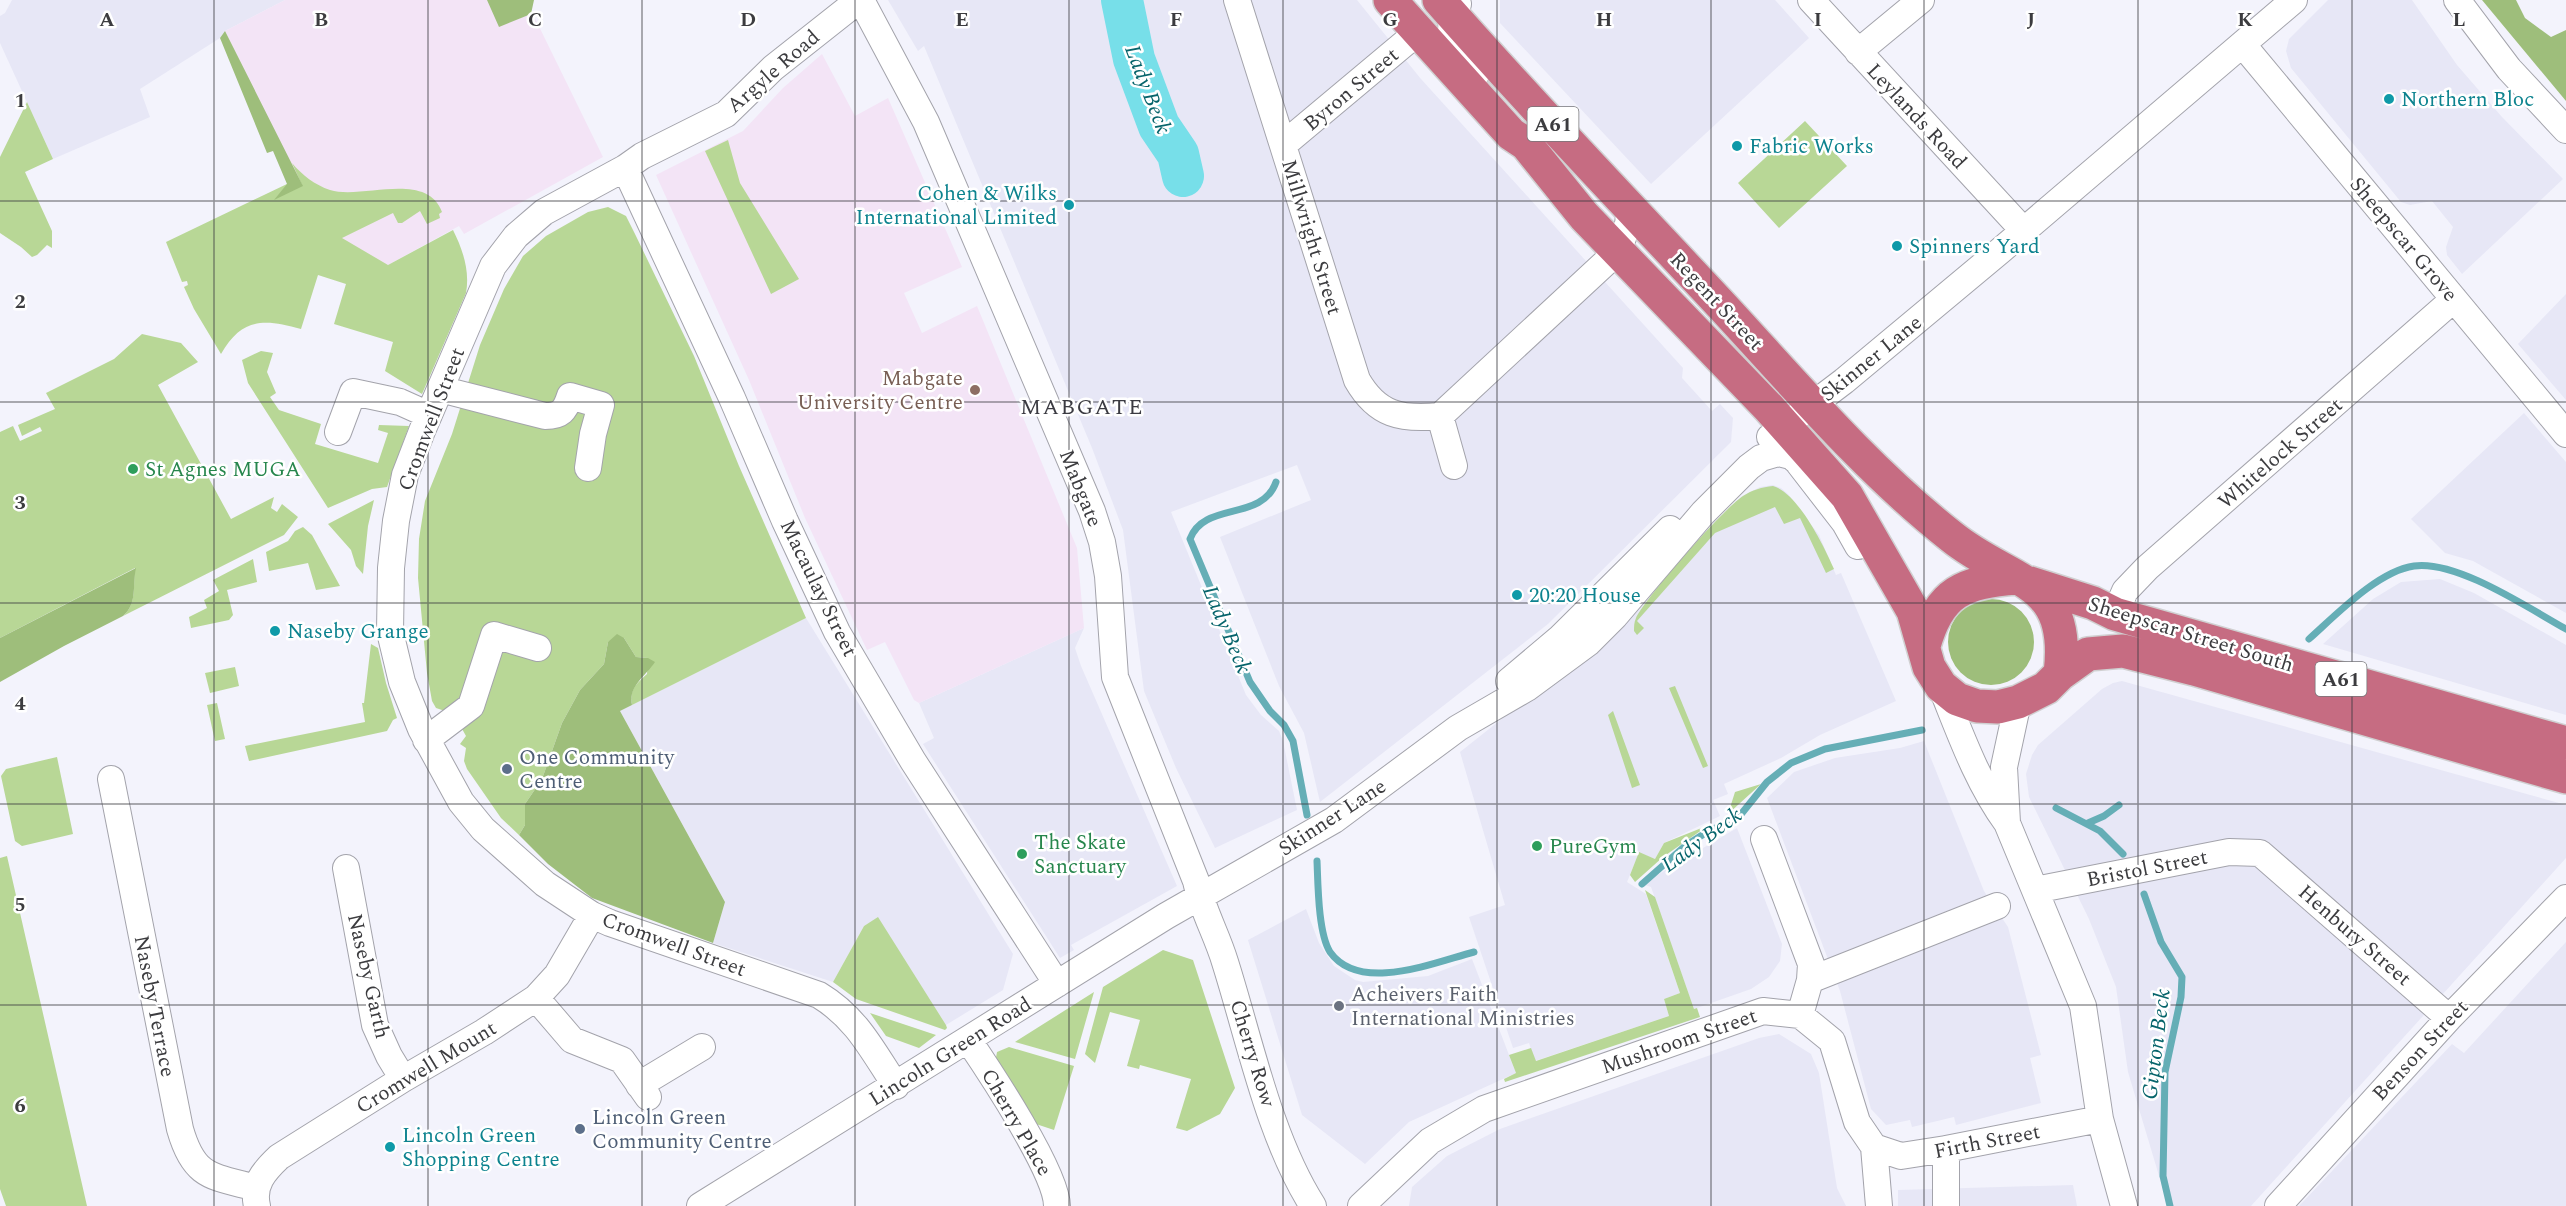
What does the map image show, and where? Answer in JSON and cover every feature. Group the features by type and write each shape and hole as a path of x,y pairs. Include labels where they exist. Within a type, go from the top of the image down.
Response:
{"highway":[{"name":"Regent Street","path":"1390,0 1511,134 1526,144 1584,216 1618,251 1781,440 1847,496 1912,611 1924,646"},
{"name":"Regent Street","path":"1450,5 1630,208 1909,503 1966,549 2021,579"},
{"name":"Sheepscar Street South","path":"2021,579 2092,603 2115,614 2566,742"},
{"path":"2021,579 2046,598 2057,617 2063,651 2060,674 2046,688 2018,702 1998,707 1977,706 1957,699 1941,686 1929,667 1924,646 1929,627 1952,596 1964,587 1983,580 2021,579"},
{"name":"Sheepscar Street South","path":"2060,674 2088,654 2123,651 2194,669 2566,777"}],"street":[{"name":"Argyle Road","path":"623,169 642,156 726,114 773,68 860,0"},
{"name":"Mabgate","path":"860,0 926,122 1092,511 1102,542 1108,576 1115,676 1196,881 1199,896"},
{"name":"Millwright Street","path":"1237,0 1357,380 1366,397 1381,409 1416,419 1440,416"},
{"name":"Leylands Road","path":"1811,0 2024,231"},
{"path":"1858,52 1921,0"},
{"name":"Skinner Lane","path":"1199,896 1299,842 1334,820 1458,728 1560,638 1746,456 1781,440 1814,404 2024,231 2294,0"},
{"path":"2457,0 2509,69 2566,130"},
{"path":"1450,5 1450,38 1460,57 1520,122 1526,144"},
{"name":"Byron Street","path":"1283,145 1418,32"},
{"name":"Sheepscar Grove","path":"2243,45 2566,434"},
{"name":"Cromwell Street","path":"623,169 544,212 516,236 493,266 440,389 405,476 396,522 391,568 390,632 402,682 426,740 460,802 483,828 537,877 592,915 819,995 837,1006 852,1020 896,1086"},
{"name":"Macaulay Street","path":"623,169 732,398 785,521 837,632 913,761 1058,984"},
{"path":"1454,466 1440,416 1618,251 1628,224 1630,208"},
{"name":"Whitelock Street","path":"2115,614 2125,591 2147,568 2454,299"},
{"path":"440,389 545,416 557,416 565,410 570,396 601,405 593,434 588,468"},
{"path":"338,432 353,392 400,402 429,415"},
{"path":"426,740 471,706 494,635 538,648"},
{"path":"1941,686 1976,773 1989,799 2007,823 2083,1006 2100,1119 2124,1206"},
{"path":"2007,823 2004,767 2018,702"},
{"name":"Naseby Terrace","path":"111,779 178,1118 187,1152 199,1168 257,1197"},
{"path":"1764,838 1811,964 1810,980 1800,1015 1832,1041 1857,1122 1874,1147 1879,1206"},
{"name":"Bristol Street","path":"2035,890 2229,852 2260,853"},
{"name":"Henbury Street","path":"2260,853 2449,1018"},
{"name":"Naseby Garth","path":"346,868 375,1025 389,1056 403,1079"},
{"name":"Lincoln Green Road","path":"711,1203 1199,896"},
{"name":"Cherry Row","path":"1199,896 1225,961 1266,1098 1298,1182 1313,1206"},
{"name":"Benson Street","path":"2278,1206 2449,1018 2566,898"},
{"path":"1810,980 1997,906"},
{"name":"Cromwell Mount","path":"257,1197 263,1172 279,1157 536,998 557,975 592,915"},
{"path":"536,998 572,1040 622,1060 644,1091 702,1047"},
{"name":"Mushroom Street","path":"1361,1206 1430,1141 1484,1109 1763,1011 1800,1015"},
{"name":"Cherry Place","path":"969,1041 1046,1168 1057,1197 1057,1206"},
{"name":"Firth Street","path":"1874,1147 1901,1156 2100,1119"},
{"path":"1946,1149 1946,1206"}],"shaded area":[{"path":"12,0 285,0 225,31 220,38 140,89 150,117 53,159 0,43 0,16 5,13"},
{"path":"285,0 526,0 603,157 464,234 459,226 388,265 184,287 188,284 176,247 302,186 225,31"},
{"path":"888,0 1357,0 1421,79 1683,368 1682,378 1712,411 1720,404 1733,418 1731,442 1548,624 1320,802 1304,733 1279,686 1220,537 1311,500 1297,465 1171,512 1246,695 1261,715 1279,731 1297,810 1215,848 1176,768 1144,691 1123,530 1092,448 924,46 918,51"},
{"path":"1500,0 1775,0 1809,38 1651,184 1500,23"},
{"path":"2328,0 2412,0 2457,65 2502,117 2563,179 2462,274 2447,255 2446,247 2453,227 2432,201 2410,205 2401,202 2291,68 2286,51 2289,39"},
{"name":"Mabgate","path":"822,54 855,116 888,98 962,267 904,293 922,333 977,306 1077,548 1084,628 919,703 914,700 885,642 867,650 805,518 749,380 656,175 743,131 783,88"},
{"path":"2566,294 2566,400 2518,344"},
{"path":"2524,413 2566,462 2566,613 2473,561 2445,553 2411,519"},
{"path":"1773,485 1788,494 1819,535 1836,575 1841,573 1896,701 1820,735 1781,758 1724,784 1728,794 1713,800 1720,816 1664,843 1655,859 1639,853 1627,882 1646,894 1680,993 1664,999 1669,1016 1535,1061 1529,1043 1513,1048 1469,917 1505,905 1460,752 1585,653 1650,585 1742,496 1760,487"},
{"path":"2440,579 2474,593 2566,645 2566,715 2323,644 2373,599 2401,582"},
{"path":"806,618 1013,954 1003,990 946,1025 878,918 864,926 833,982 713,943 725,902 620,711"},
{"path":"1084,628 1075,648 1081,666 1177,886 1071,945 1074,950 1060,958 923,744 934,738 919,703"},
{"path":"2122,681 2566,805 2566,858 2251,1206 2168,1206 2128,1072 2116,987 2089,919 2029,797 2026,774 2038,745 2102,689"},
{"path":"1924,741 1984,891 2008,927 2041,1055 2030,1058 2041,1103 1956,1125 1954,1117 1912,1127 1910,1120 1886,1125 1871,1109 1840,991 1767,798 1794,772 1835,758 1900,748"},
{"path":"1737,828 1782,944 1780,961 1769,977 1751,989 1694,1009 1651,887 1642,884"},
{"path":"1306,909 1319,943 1334,966 1355,980 1363,982 1428,976 1472,959 1516,1073 1409,1122 1365,1164 1302,1115 1248,940"},
{"path":"2566,942 2566,1206 2299,1206 2452,1044 2464,1053"},
{"path":"1779,1034 1811,1054 1819,1073 1837,1188 1846,1206 1409,1206 1412,1187 1447,1156 1500,1129 1759,1038"},
{"path":"2073,1185 2077,1206 1898,1206 1898,1190"}],"green space":[{"path":"487,0 534,0 531,14 499,27"},
{"path":"2482,0 2516,0 2525,18 2551,37 2566,30 2566,101"},
{"path":"225,31 303,186 274,200 287,184 273,151 267,153 220,38"},
{"path":"27,102 53,159 25,172 52,231 52,248 47,245 32,257 0,233 0,157"},
{"path":"1805,121 1847,166 1779,228 1738,183"},
{"path":"728,140 740,183 799,279 771,294 705,151"},
{"path":"292,163 309,179 330,190 359,192 408,189 422,192 434,199 442,212 439,214 440,218 427,224 420,211 402,223 398,223 393,213 342,238 388,265 453,230 465,261 466,293 422,394 385,371 393,342 334,324 346,284 318,275 301,329 276,323 255,324 237,333 221,354 194,309 184,287 188,285 187,281 182,282 166,242 287,184 302,185"},
{"path":"608,207 626,216 694,356 739,466 806,618 632,705 634,688 647,674 648,658 636,657 624,638 608,642 604,664 580,690 562,723 542,779 525,804 525,825 519,835 501,818 467,769 464,761 466,748 460,744 466,736 451,709 445,711 436,708 432,701 427,673 418,578 419,539 425,501 452,434 480,345 504,289 523,256 546,236 588,212"},
{"path":"142,334 181,343 198,362 158,385 231,519 274,497 271,508 277,512 282,504 298,517 284,535 123,616 132,600 135,568 0,638 0,432 13,426 20,441 42,431 40,427 22,436 18,425 55,409 46,393 114,359"},
{"path":"261,351 273,353 267,372 276,393 270,397 279,410 321,424 315,444 378,463 388,433 378,430 379,425 409,426 387,487 372,489 328,508 248,383 242,360"},
{"path":"1773,486 1792,499 1801,509 1817,534 1834,569 1826,573 1800,518 1784,524 1775,507 1715,533 1637,621 1644,628 1637,635 1634,631 1634,623 1643,607 1703,534 1743,496 1757,489"},
{"path":"374,500 368,526 363,574 356,566 351,550 328,524"},
{"path":"303,527 312,535 340,586 316,590 308,563 269,571 266,552 288,541 295,531"},
{"path":"253,559 257,582 227,590 233,615 229,620 191,628 189,617 207,608 204,600 219,591 213,580"},
{"path":"136,568 133,600 123,616 0,682 0,638"},
{"path":"1991,599 2008,602 2027,618 2031,625 2034,642 2031,659 2015,678 2008,682 1991,685 1974,682 1955,666 1951,659 1948,642 1951,625 1967,606 1974,602"},
{"path":"617,634 624,638 636,657 648,658 655,662 632,692 632,705 620,711 725,902 713,943 592,898 548,864 519,835 525,825 525,804 542,779 562,723 580,690 604,664 608,642"},
{"path":"371,644 378,648 397,718 393,720 387,731 249,761 245,746 365,722 362,703 364,703"},
{"path":"235,667 239,686 210,693 205,673"},
{"path":"1675,686 1708,766 1703,768 1669,688"},
{"path":"217,703 225,739 215,741 207,705"},
{"path":"1613,711 1640,785 1632,788 1608,715"},
{"path":"57,757 73,834 22,846 15,841 1,776 6,769"},
{"path":"1761,784 1728,814 1735,792"},
{"path":"1709,825 1663,857 1635,882 1630,875 1639,852 1655,859 1664,843"},
{"path":"7,856 87,1206 6,1206 0,1189 0,858"},
{"path":"1645,890 1655,897 1694,1009 1697,1008 1700,1017 1505,1082 1504,1079 1516,1073 1509,1055 1531,1048 1536,1061 1669,1016 1664,999 1680,993"},
{"path":"878,917 946,1025 945,1030 856,999 833,982 864,926"},
{"path":"1163,950 1193,960 1235,1088 1220,1114 1187,1131 1176,1128 1191,1079 1140,1065 1139,1069 1127,1066 1140,1020 1110,1012 1095,1063 1085,1054 1103,987"},
{"path":"1094,992 1075,1059 1015,1042"},
{"path":"870,1013 936,1035 919,1048 886,1036"},
{"path":"1009,1047 1074,1066 1054,1130 1033,1123 995,1063 997,1052"}],"waterway":[{"name":"Lady Beck","path":"1122,0 1134,59 1159,126 1178,154 1183,176"},
{"name":"Lady Beck","path":"1276,482 1269,494 1259,502 1207,520 1197,527 1190,539 1250,682 1270,711 1284,725 1293,741 1307,815"},
{"path":"2309,639 2372,585 2386,576 2414,566 2431,566 2451,570 2471,578 2513,598 2566,629"},
{"name":"Lady Beck","path":"1642,884 1685,846 1707,832 1738,818 1767,782 1791,763 1825,749 1922,730"},
{"path":"2088,823 2104,816 2119,805"},
{"name":"Gipton Beck","path":"2056,808 2100,831 2123,854"},
{"name":"Lady Beck","path":"1317,861 1319,908 1323,933 1330,952 1343,964 1360,971 1399,972 1474,952"},
{"name":"Gipton Beck","path":"2144,894 2161,942 2182,977 2181,997 2165,1072 2163,1176 2170,1206"}],"place":[{"name":"Northern Bloc","path":"2389,99"},
{"name":"Fabric Works","path":"1737,146"},
{"name":"Cohen & Wilks International Limited","path":"1069,205"},
{"name":"Spinners Yard","path":"1897,246"},
{"name":"Mabgate University Centre","path":"975,390"},
{"name":"St Agnes MUGA","path":"133,469"},
{"name":"20:20 House","path":"1517,595"},
{"name":"Naseby Grange","path":"275,631"},
{"name":"One Community Centre","path":"507,769"},
{"name":"PureGym","path":"1537,846"},
{"name":"The Skate Sanctuary","path":"1022,854"},
{"name":"Acheivers Faith International Ministries","path":"1339,1006"},
{"name":"Lincoln Green Community Centre","path":"580,1129"},
{"name":"Lincoln Green Shopping Centre","path":"390,1147"}],"district":[{"name":"MABGATE","path":"1082,406"}]}
